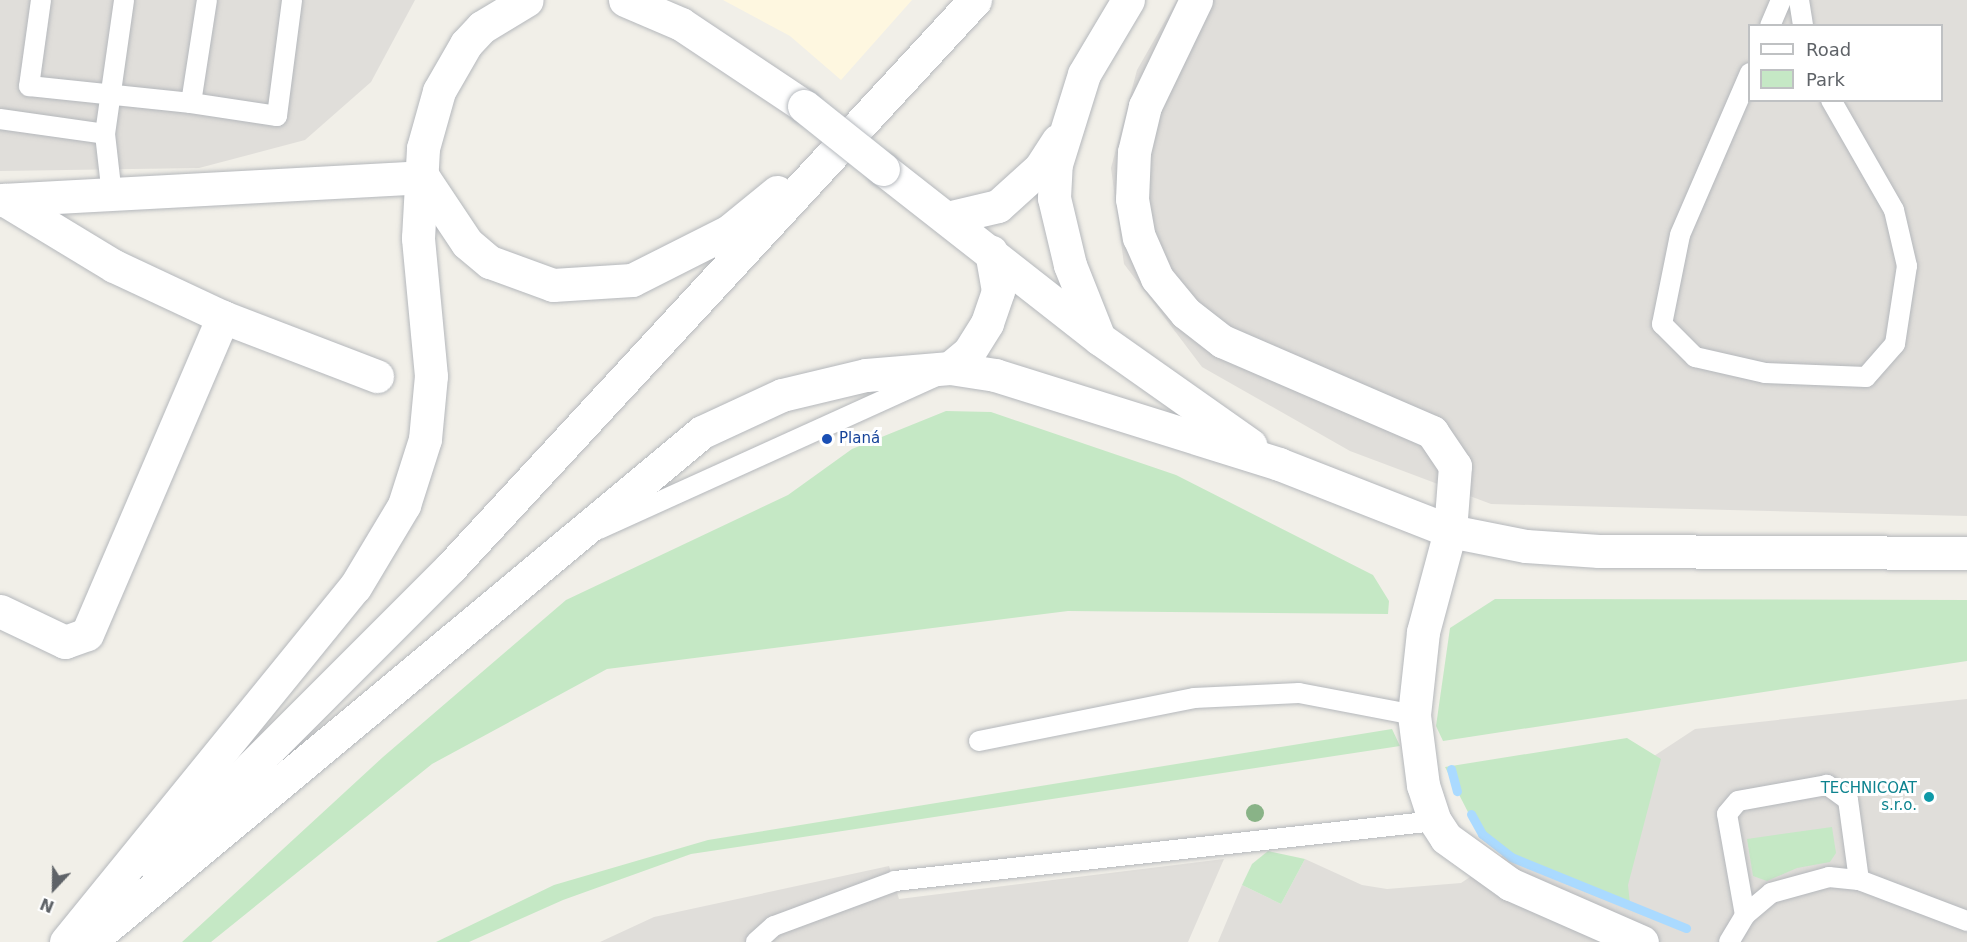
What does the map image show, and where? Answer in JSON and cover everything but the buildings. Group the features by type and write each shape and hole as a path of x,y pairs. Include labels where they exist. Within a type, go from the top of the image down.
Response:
{"main road":[{"path":"66,942 316,638 355,587 404,506 425,439 431,376 418,238 430,121 453,64 482,27 527,0"},
{"path":"625,0 681,24 804,106 1100,339 1279,464"},
{"path":"76,942 451,567 871,116 975,0"},
{"path":"1100,339 1070,265 1054,198 1065,129 1084,74 1128,0"},
{"path":"1196,0 1145,106 1134,152 1132,199 1139,237 1157,278 1186,313 1222,341 1432,432 1455,466 1450,531 1423,632 1414,715 1423,785 1435,821 1446,838 1510,884 1642,942"},
{"path":"423,177 449,222 490,262 553,285 593,286 632,280 729,231 871,116"},
{"path":"947,218 984,212 1013,195 1065,129"},
{"path":"3,200 423,177"},
{"path":"3,200 104,261 223,317 377,376"},
{"path":"950,368 969,352 987,323 998,291 991,252"},
{"path":"0,611 65,642 87,634 223,317"},
{"path":"89,942 580,537 702,432 782,395 866,375 950,368 1040,387 1279,464 1450,531 1526,546 1599,551 1967,554"}],"lane":[{"path":"41,0 29,86 191,103 277,116 292,0"},
{"path":"112,195 105,135 124,0"},
{"path":"191,103 207,0"},
{"path":"1771,24 1781,0"},
{"path":"1799,0 1803,24"},
{"path":"1748,75 1680,235 1662,324 1695,357 1765,373 1866,377 1895,345 1907,266 1894,210 1832,102"},
{"path":"0,119 105,135"},
{"path":"580,537 723,477 950,368"},
{"path":"979,741 1194,698 1299,693 1414,715"},
{"path":"1745,915 1727,814 1738,801 1827,785 1848,800 1859,880"},
{"path":"756,942 774,926 895,881 1435,821"},
{"path":"1729,942 1745,915 1772,893 1800,882 1859,880 1967,921"}],"shaded area":[{"path":"0,0 415,0 371,82 305,140 199,168 0,171"},
{"path":"723,0 912,0 841,80 790,36"},
{"path":"1177,0 1967,0 1967,516 1491,504 1350,451 1202,367 1124,264 1111,168 1137,70"},
{"path":"1967,699 1967,942 1218,942 1242,885 1281,904 1305,859 1362,885 1387,889 1461,883 1695,729"},
{"path":"1224,859 1188,942 600,942 654,917 889,866 899,899"}],"green space":[{"path":"946,411 991,412 1176,475 1373,575 1389,601 1388,614 1068,611 607,669 432,764 211,942 182,942 383,757 566,600 788,495 852,449"},
{"path":"1495,599 1967,600 1967,661 1443,741 1436,726 1450,628"},
{"path":"1392,729 1400,746 691,854 563,900 469,942 436,942 554,885 708,840"},
{"path":"1627,738 1661,759 1628,885 1630,904 1500,849 1472,820 1445,767"},
{"path":"1832,827 1836,853 1830,862 1797,868 1767,881 1753,876 1747,839"},
{"path":"1268,851 1305,859 1281,904 1242,885 1252,864"}],"waterway":[{"path":"1451,769 1457,791"},
{"path":"1471,814 1482,834 1511,857 1686,928"}],"place":[{"name":"Planá","path":"827,439"},
{"name":"TECHNICOAT s.r.o.","path":"1929,797"}]}
